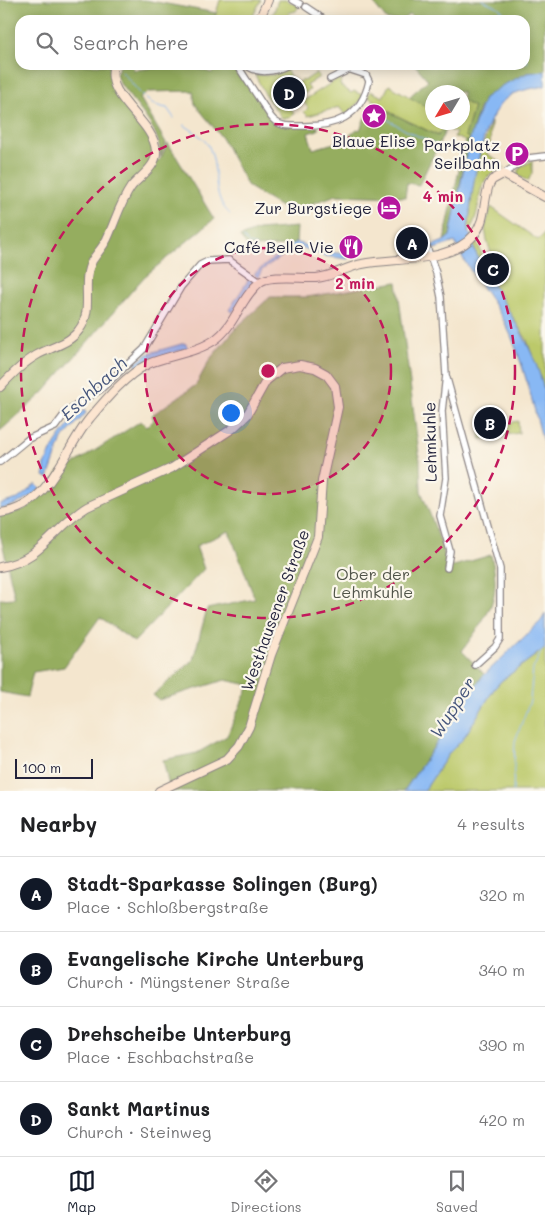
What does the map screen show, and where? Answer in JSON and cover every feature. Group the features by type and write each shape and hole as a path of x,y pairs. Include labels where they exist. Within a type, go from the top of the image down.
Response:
{"main road":[{"path":"261,15 268,0"},
{"path":"0,387 30,359 68,341 80,330 87,311 88,274 92,262 106,241 128,193 154,159 156,149 151,135 115,84 113,70"},
{"path":"0,513 25,505 44,491 89,421 130,377 149,364 215,340 256,279 321,278 362,264 457,247 472,237 481,222 490,182 503,174 545,197"},
{"name":"Westhausener Straße","path":"0,567 20,561 34,554 81,510 172,468 232,429 247,415 266,381 280,369 291,365 305,365 326,374 335,386 339,402 322,481 318,537 271,656 249,727 239,746 227,759 160,791"}],"street":[{"path":"293,0 317,15"},
{"path":"240,70 278,124 312,126 328,124 350,115 366,96 369,79 351,70 330,79"},
{"path":"252,70 267,72 273,70"},
{"path":"503,174 528,158 545,156"},
{"path":"429,253 441,297 446,375 502,578 500,639 496,647 475,665"},
{"path":"0,462 28,439 55,427 67,411 100,390 144,349 181,287 200,266 208,261 222,258 229,260 256,279"},
{"name":"Lehmkuhle","path":"446,375 442,411 446,478 440,516 450,551 447,568"}],"green space":[{"path":"0,0 145,0 216,13 215,15 15,15 15,70 114,70 113,79 148,131 157,162 168,143 214,219 144,277 43,393 0,431"},
{"path":"220,0 261,0 254,15 216,15"},
{"path":"278,0 286,0 299,6 296,11 288,13 290,15 271,15 274,12"},
{"path":"371,0 545,0 545,71 527,73 479,108 465,158 450,236 444,241 465,141 468,142 469,138 465,136 467,130 470,130 470,120 474,107 470,105 470,85 425,85 425,106 409,97 428,80 419,70 530,70 530,15 383,15"},
{"path":"118,70 202,70 212,73 215,70 241,70 278,123 318,127 318,130 308,133 313,149 345,140 357,129 360,130 365,117 377,122 383,109 438,136 442,130 446,130 419,185 407,183 405,197 336,195 289,212 247,185 222,138 195,104 193,91 148,92 140,98 166,143 160,157 159,146 151,126 118,80 116,74"},
{"path":"286,70 295,84 304,81 316,73 319,77 307,85 310,90 288,102 294,114 290,118 282,118 266,96 255,75 272,75"},
{"path":"342,76 340,85 351,93 354,91 364,96 346,116 339,107 308,116 304,112 308,108 303,101"},
{"path":"389,85 425,106 425,129 377,106 378,103 368,97 370,91 383,97"},
{"path":"470,105 474,107 470,120"},
{"path":"491,122 490,146 487,154 501,162 504,168 493,173 482,186 474,223 468,232 474,175"},
{"path":"427,130 442,130 439,136"},
{"path":"450,130 467,130 465,136 469,138 468,142 454,137 456,133"},
{"path":"532,161 532,173 528,181 517,175 520,167"},
{"path":"491,207 538,240 545,233 545,394 527,340 483,270 472,243 475,241 478,244 489,274 495,280 499,275 487,241 485,228"},
{"path":"297,227 296,242 289,246 248,247 240,237 258,230"},
{"name":"Ober der Lehmkuhle","path":"397,282 420,461 421,491 443,548 447,568 491,555 495,584 494,596 490,607 462,651 484,674 404,791 170,791 163,760 197,753 227,736 249,685 225,680 159,700 153,695 193,660 207,609 255,599 229,531 196,546 204,569 134,642 100,617 64,667 33,672 27,697 0,692 0,599 15,598 0,534 0,515 21,511 29,506 42,495 60,470 63,471 141,421 147,427 154,420 152,415 196,385 210,359 236,328 270,297 307,297"},
{"path":"518,421 519,433 481,439 480,428 499,428 499,425"},
{"path":"545,648 545,791 424,791 450,752 463,739 494,689 501,681"}],"water":[{"path":"545,71 545,86 523,90 511,95 500,104 491,119 484,137 474,179 468,232 475,241 472,244 481,263 522,334 539,371 544,391 545,449 517,351 504,321 466,263 455,242 431,250 431,246 444,241 450,236 470,138 484,98 503,85 527,73"},
{"path":"296,242 324,252 349,254 348,259 324,256 301,247 292,249 290,246"},
{"path":"288,247 290,251 262,270 258,278 254,274"},
{"path":"250,277 256,281 233,312 229,310"},
{"path":"185,343 188,348 144,362 137,367 135,363 150,353"},
{"path":"84,410 86,413 62,439 48,478 44,476 45,465 56,442"},
{"path":"36,484 40,489 31,496 17,504 0,509 0,504 18,499"},
{"path":"545,614 545,648 501,681 494,689 463,739 450,752 424,791 404,791 482,677 541,621"}],"waterway":[{"path":"482,0 498,7 507,15"},
{"path":"121,71 146,99 167,108 174,118"},
{"path":"382,116 405,130 435,144"},
{"path":"184,125 194,131 208,145 214,163 217,190 224,207 230,214"},
{"path":"243,237 249,244 256,246"},
{"path":"266,248 272,258"},
{"path":"513,791 515,741 530,701 533,669 541,652"}],"place":[{"name":"Sankt Martinus","path":"289,93"},
{"name":"Blaue Elise","path":"374,116"},
{"name":"Parkplatz Seilbahn","path":"517,154"},
{"name":"Zur Burgstiege","path":"389,208"},
{"name":"Stadt-Sparkasse Solingen (Burg)","path":"412,243"},
{"name":"Café Belle Vie","path":"351,247"},
{"name":"Drehscheibe Unterburg","path":"493,269"},
{"name":"Evangelische Kirche Unterburg","path":"490,423"}],"water label":[{"name":"Eschbach","path":"94,389"},
{"name":"Wupper","path":"453,708"}]}
